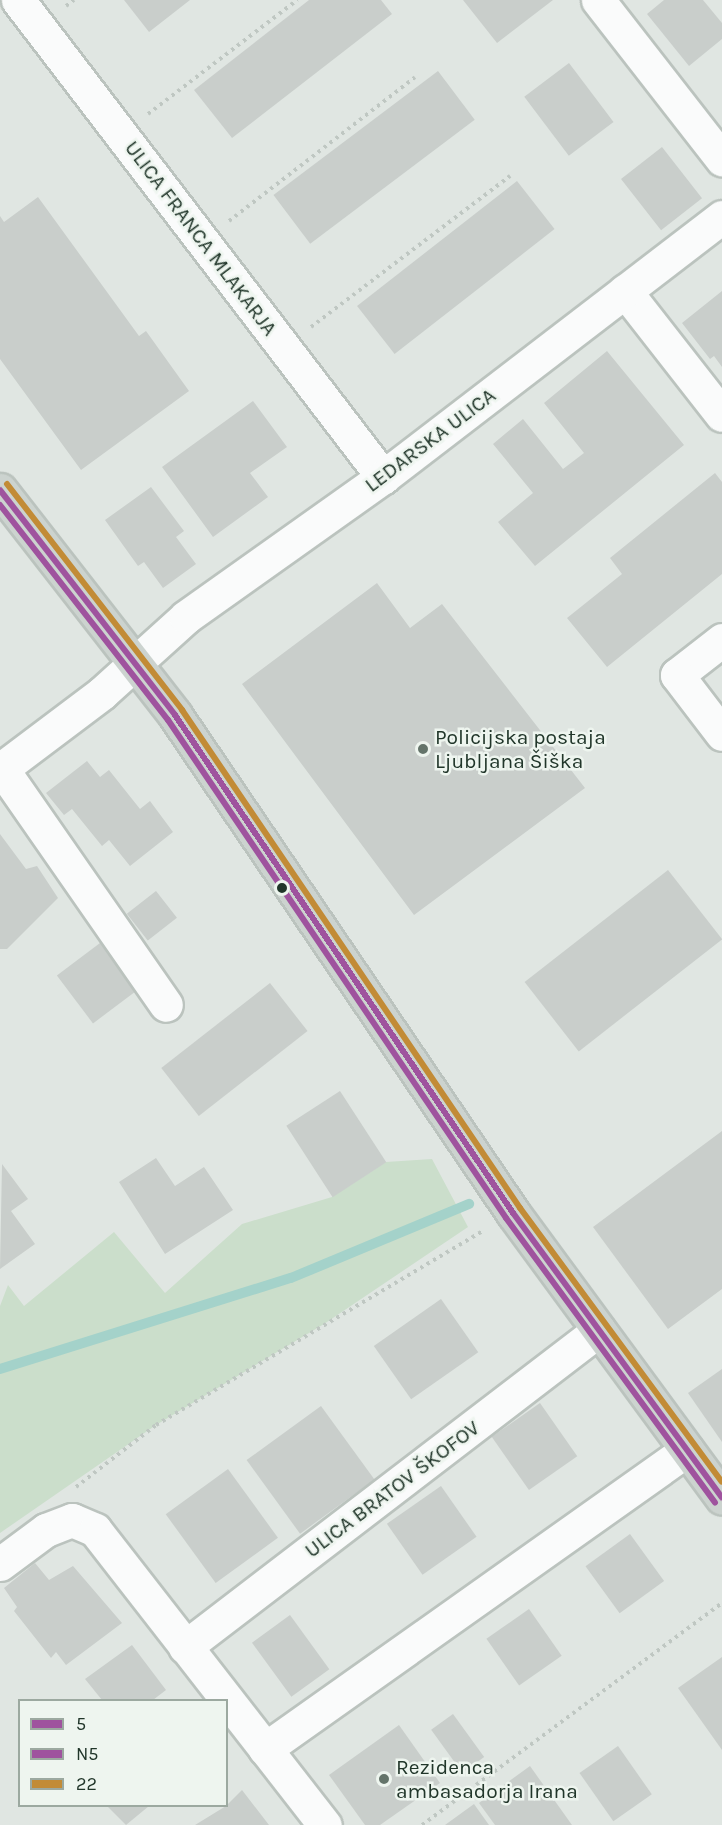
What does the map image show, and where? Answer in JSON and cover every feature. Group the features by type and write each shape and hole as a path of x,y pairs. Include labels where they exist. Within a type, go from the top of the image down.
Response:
{"main road":[{"path":"0,490 136,662 513,1213 722,1497"}],"street":[{"name":"ULICA FRANCA MLAKARJA","path":"18,0 382,477"},
{"path":"597,0 722,159"},
{"name":"LEDARSKA ULICA","path":"1,769 136,662 186,617 382,477 722,217"},
{"path":"625,291 722,415"},
{"path":"722,640 676,675 722,734"},
{"path":"1,769 166,1005"},
{"name":"ULICA BRATOV ŠKOFOV","path":"185,1647 599,1330"},
{"path":"265,1749 687,1450"},
{"path":"0,1564 46,1530 72,1520 95,1530 226,1699"},
{"path":"228,1702 325,1825"}],"path":[{"path":"122,135 297,0"},
{"path":"203,242 415,77"},
{"path":"284,348 510,176"},
{"path":"46,1530 55,1503 156,1425 513,1213"},
{"path":"422,1825 722,1603"}],"green space":[{"path":"432,1159 468,1227 324,1324 156,1425 0,1533 0,1306 8,1285 24,1306 114,1232 165,1293 242,1224 332,1197 386,1162"}],"building":[{"path":"124,0 190,0 149,32"},
{"path":"309,0 381,0 392,14 232,138 194,90"},
{"path":"463,0 553,0 497,43"},
{"path":"664,0 703,0 722,23 722,39 689,66 647,14"},
{"path":"569,63 614,122 569,156 524,97"},
{"path":"438,71 475,120 310,244 273,195"},
{"path":"662,147 702,198 661,230 621,179"},
{"path":"517,181 555,229 395,354 357,306"},
{"path":"38,197 139,336 146,331 189,391 81,470 0,359 0,216 4,222"},
{"path":"722,291 722,367 714,356 710,359 682,323"},
{"path":"607,351 684,445 535,566 498,522 533,493 493,444 523,419 563,469 584,453 544,403"},
{"path":"253,401 287,447 250,473 268,497 213,537 162,467"},
{"path":"715,473 722,482 722,574 607,667 567,618 622,574 610,558"},
{"path":"151,487 184,531 176,537 196,564 163,588 144,562 138,566 105,520"},
{"name":"Policijska postaja Ljubljana Šiška","path":"377,583 410,628 442,604 585,788 414,915 242,684"},
{"path":"87,761 100,777 109,770 140,809 150,801 173,832 130,866 109,840 102,846 72,809 64,815 46,793"},
{"path":"0,834 26,869 37,866 58,898 7,949 0,949"},
{"path":"668,870 722,939 579,1051 525,982"},
{"path":"156,891 177,918 148,941 127,914"},
{"path":"104,940 140,988 93,1023 57,976"},
{"path":"270,983 308,1031 199,1116 161,1068"},
{"path":"340,1091 386,1162 333,1197 286,1126"},
{"path":"722,1131 722,1289 668,1329 593,1227"},
{"path":"156,1158 175,1186 204,1167 233,1210 165,1254 119,1182"},
{"path":"2,1164 28,1199 11,1211 35,1244 0,1269"},
{"path":"441,1299 478,1352 411,1399 374,1346"},
{"path":"722,1369 722,1442 688,1393"},
{"path":"540,1403 577,1456 529,1490 492,1437"},
{"path":"321,1406 374,1480 300,1534 247,1460"},
{"path":"228,1469 278,1538 216,1583 166,1514"},
{"path":"441,1486 477,1537 422,1575 387,1524"},
{"path":"630,1534 664,1581 620,1613 586,1566"},
{"path":"35,1563 49,1580 73,1566 122,1623 66,1665 56,1652 51,1658 14,1611 17,1607 4,1588"},
{"path":"529,1609 562,1656 519,1686 486,1639"},
{"path":"290,1615 329,1669 291,1697 252,1643"},
{"path":"132,1645 166,1690 154,1699 101,1699 85,1679"},
{"path":"722,1657 722,1750 678,1688"},
{"path":"453,1714 484,1757 462,1773 431,1730"},
{"name":"Rezidenca ambasadorja Irana","path":"399,1725 440,1783 380,1825 365,1825 329,1775"},
{"path":"618,1746 652,1794 613,1821 579,1773"},
{"path":"530,1766 572,1825 495,1825 479,1803"},
{"path":"242,1790 269,1825 195,1825 228,1807 228,1804"},
{"path":"474,1804 489,1825 445,1825"},
{"path":"108,1807 148,1807 126,1825"}],"waterway":[{"path":"0,1369 291,1278 469,1204"}],"transit line":[{"name":"22","path":"7,484 182,710 520,1208 722,1482"},
{"name":"5","path":"0,490 175,715 513,1213 722,1497"},
{"name":"N5","path":"0,505 168,720 506,1218 715,1502"}],"place":[{"name":"Policijska postaja Ljubljana Šiška","path":"423,749"},
{"name":"Rezidenca ambasadorja Irana","path":"384,1779"}]}
